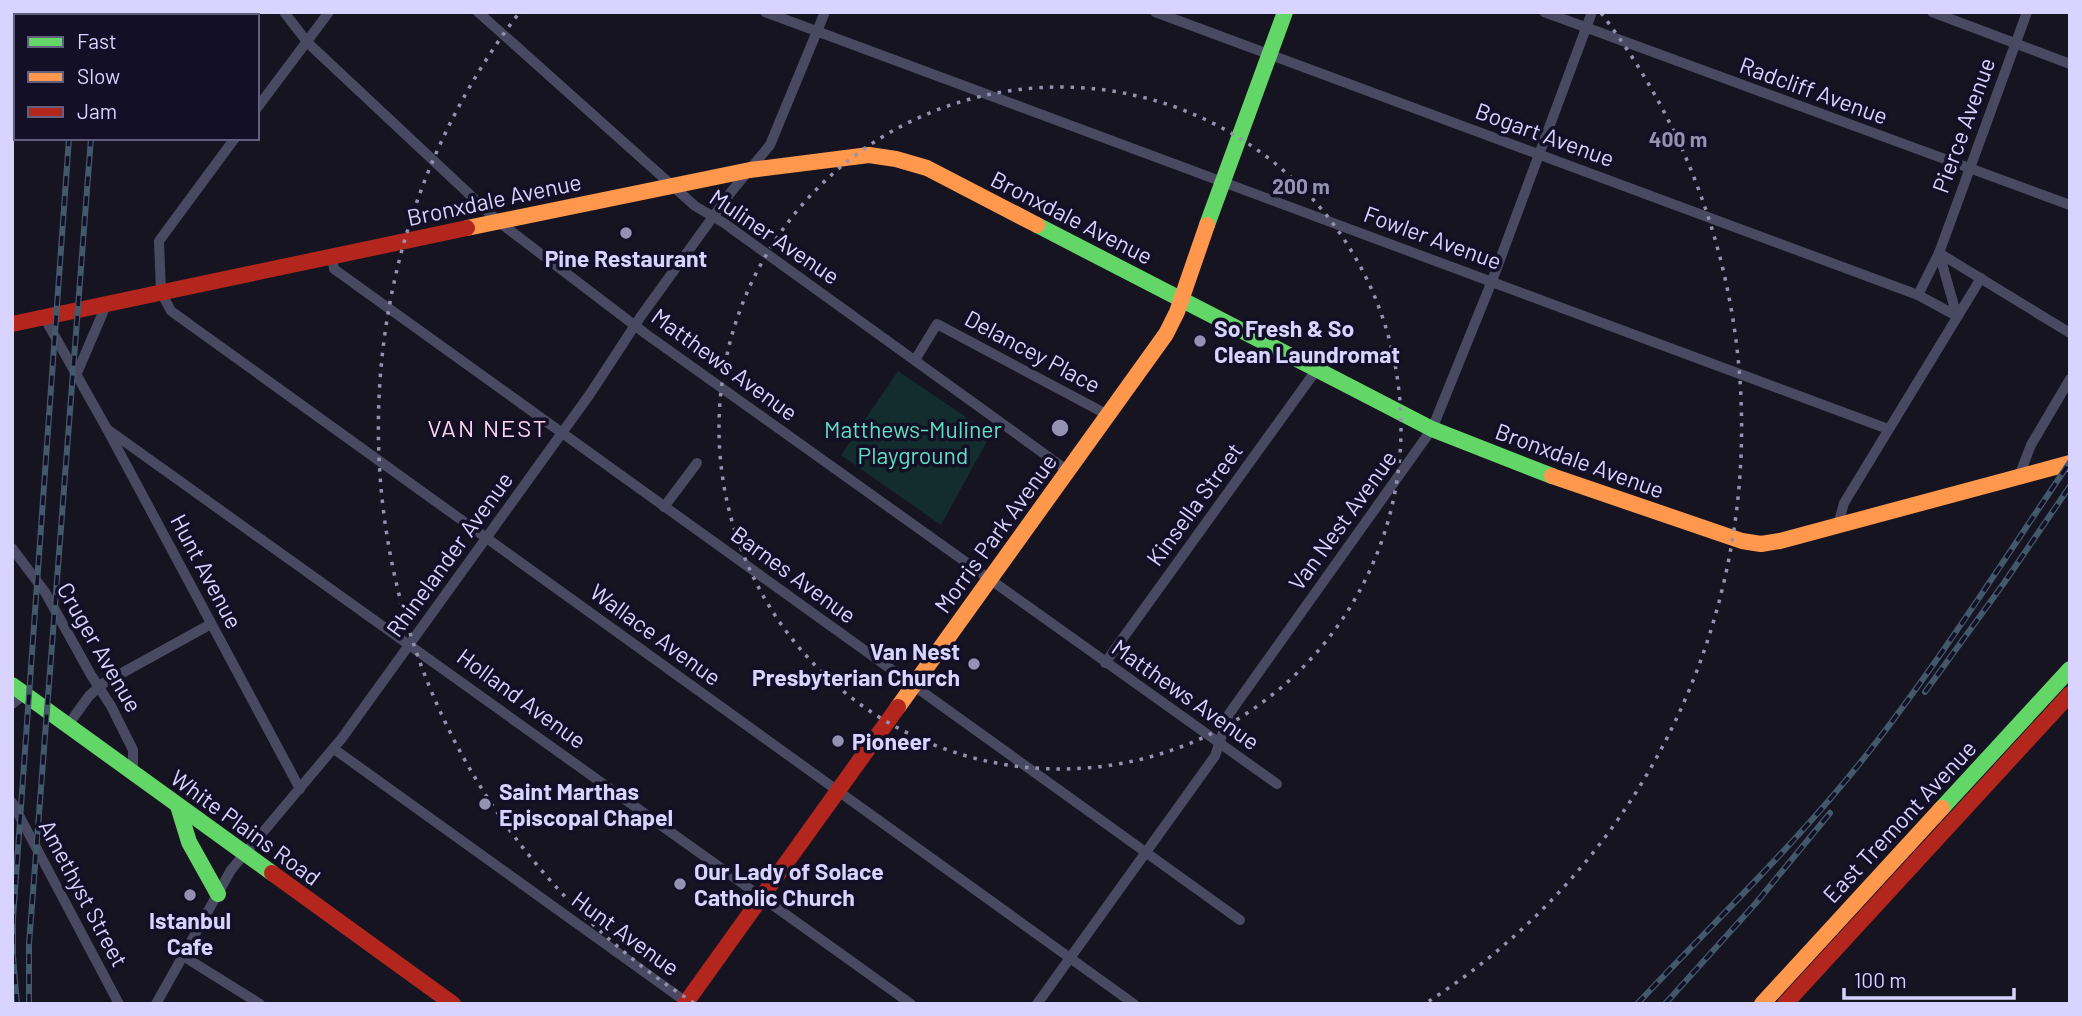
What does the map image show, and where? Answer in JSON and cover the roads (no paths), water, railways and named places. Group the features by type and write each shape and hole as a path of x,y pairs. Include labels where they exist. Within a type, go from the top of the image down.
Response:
{"main road":[{"name":"Morris Park Avenue","path":"686,1003 1162,340 1174,318 1285,12"},
{"name":"Bronxdale Avenue","path":"12,324 670,185 750,170 869,155 927,168 1432,429 1544,473 1742,541 1771,543 2070,463"},
{"name":"East Tremont Avenue","path":"1789,999 1876,904 2070,669"},
{"name":"East Tremont Avenue","path":"1762,1004 1864,893 2070,694"},
{"name":"White Plains Road","path":"17,695 68,725 453,1004"},
{"path":"178,806 189,842 218,894"},
{"path":"1864,893 1876,904"},
{"path":"1780,984 1789,999"}],"street":[{"name":"Matthews Avenue","path":"284,12 308,43 499,222 635,326 1277,784"},
{"path":"259,105 329,12"},
{"name":"Muliner Avenue","path":"478,12 695,206 1068,471"},
{"name":"Fowler Avenue","path":"765,12 1888,429"},
{"name":"Rhinelander Avenue","path":"156,1004 232,870 334,749 600,381 635,326 776,134 825,12"},
{"name":"Bogart Avenue","path":"1155,12 1918,295 1957,316"},
{"name":"Radcliff Avenue","path":"1544,12 2070,205"},
{"name":"Van Nest Avenue","path":"1037,1004 1215,755 1231,710 1432,429 1492,281 1592,12"},
{"path":"1932,12 2070,64"},
{"name":"Pierce Avenue","path":"1918,295 1939,253 2027,12"},
{"path":"161,292 159,241 234,140"},
{"path":"1939,253 2070,333"},
{"path":"1939,253 1957,316"},
{"name":"Barnes Avenue","path":"332,257 334,269 1240,920"},
{"path":"1838,525 1844,503 1981,278"},
{"name":"Wallace Avenue","path":"161,292 171,312 1134,1004"},
{"path":"77,373 107,303"},
{"name":"Hunt Avenue","path":"44,317 77,373 300,789"},
{"name":"Delancey Place","path":"915,360 937,324 1108,415"},
{"name":"Kinsella Street","path":"1105,663 1317,369"},
{"path":"2019,476 2031,445 2070,379"},
{"name":"Holland Avenue","path":"107,429 911,1004"},
{"path":"664,506 696,463"},
{"name":"Cruger Avenue","path":"12,548 51,602 133,750 133,774"},
{"path":"68,725 99,687 211,624"},
{"name":"Hunt Avenue","path":"334,749 686,1003"},
{"name":"Amethyst Street","path":"12,802 119,1004"},
{"path":"183,956 260,1004"}],"railway":[{"path":"17,1004 13,918 69,140"},
{"path":"29,1004 29,944 91,140"},
{"path":"1637,1004 1782,853 1864,758 1944,649 2070,462"},
{"path":"1925,692 2070,486"},
{"path":"1665,1004 1756,903 1830,813"}],"place":[{"name":"Pine Restaurant","path":"626,233"},
{"name":"So Fresh & So Clean Laundromat","path":"1200,341"},
{"name":"Van Nest Presbyterian Church","path":"974,664"},
{"name":"Pioneer","path":"838,741"},
{"name":"Saint Marthas Episcopal Chapel","path":"485,804"},
{"name":"Our Lady of Solace Catholic Church","path":"680,884"},
{"name":"Istanbul Cafe","path":"190,895"}],"district":[{"name":"VAN NEST","path":"488,427"}],"park label":[{"name":"Matthews-Muliner Playground","path":"913,442"}]}
